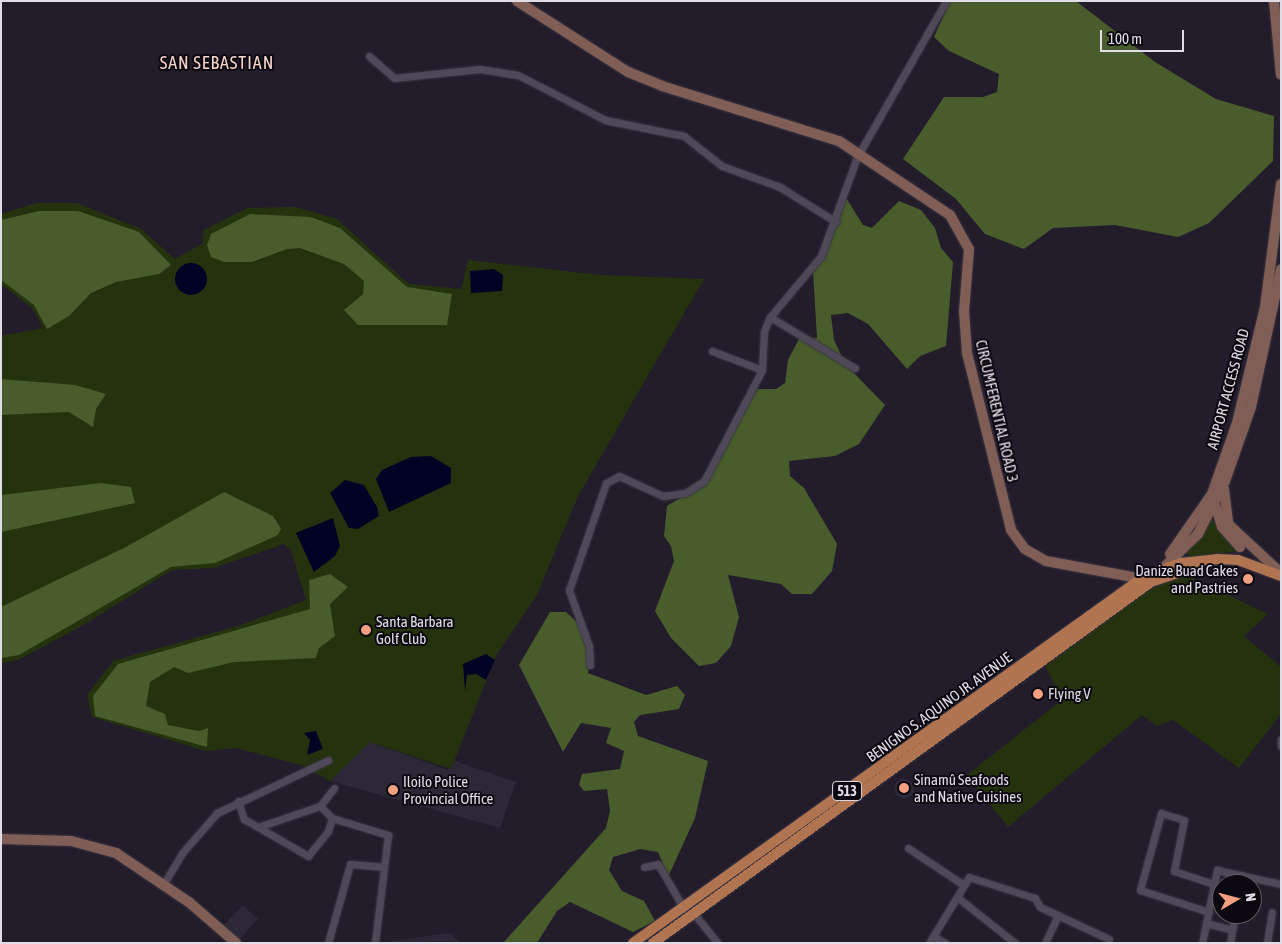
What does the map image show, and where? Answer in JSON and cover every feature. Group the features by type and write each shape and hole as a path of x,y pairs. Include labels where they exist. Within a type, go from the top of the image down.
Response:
{"main road":[{"name":"CIRCUMFERENTIAL ROAD 3","path":"517,1 628,72 699,101 839,141 937,204 966,238 970,258 964,311 967,353 1006,517 1017,541 1046,560 1148,579"},
{"path":"1274,1 1280,69"},
{"name":"AIRPORT ACCESS ROAD","path":"1148,579 1163,568 1198,534 1225,481 1250,407 1273,266 1281,184"},
{"name":"AIRPORT ACCESS ROAD","path":"1148,579 1184,539 1212,494 1244,400 1273,266"},
{"path":"1225,481 1224,509 1228,524 1281,575"},
{"path":"1212,494 1214,505 1230,539 1281,575"},
{"path":"1163,568 1217,559 1238,560 1281,575"},
{"name":"BENIGNO S. AQUINO JR. AVENUE","path":"633,943 684,909 1148,579 1209,565 1281,575"},
{"name":"BENIGNO S. AQUINO JR. AVENUE","path":"653,943 695,915 838,811 1148,579"},
{"path":"832,802 838,811"},
{"path":"1,839 95,846 116,853 163,885 236,943"}],"street":[{"path":"590,665 589,646 569,590 606,484 619,476 663,496 694,488 704,480 762,370 764,331 770,317 821,256 836,222 859,154 946,1"},
{"path":"369,56 394,78 480,69 518,75 605,120 684,136 722,166 780,187 836,222"},
{"path":"770,317 855,368"},
{"path":"712,351 762,370"},
{"path":"1281,739 1281,746"},
{"path":"163,885 206,824 238,801 283,784 328,760"},
{"path":"258,827 320,806 334,788"},
{"path":"238,801 244,819 308,856 328,831 332,818"},
{"path":"320,806 332,818 386,832 375,943"},
{"path":"1208,912 1140,890 1161,813 1184,820 1174,870 1212,883"},
{"path":"908,848 964,885"},
{"path":"328,943 350,864 382,867"},
{"path":"644,867 658,864 684,909"},
{"path":"1217,874 1219,869 1238,874"},
{"path":"945,943 931,940 969,877 1035,898 1039,906 1109,939"},
{"path":"1262,880 1281,884"},
{"path":"1202,943 1212,893"},
{"path":"957,896 1015,943"},
{"path":"1267,943 1272,912"},
{"path":"695,915 718,943"},
{"path":"1046,943 1058,915"},
{"path":"1206,923 1232,930"},
{"path":"1230,943 1233,924"}],"shaded area":[{"path":"370,742 448,770 452,760 516,782 500,828 330,781"},
{"path":"904,779 911,782 914,789 911,796 904,799 897,796 894,789 897,782"},
{"path":"243,905 258,919 237,942 222,927"},
{"path":"451,933 460,943 385,943 385,942"}],"green space":[{"path":"950,1 1076,1 1155,62 1216,99 1274,116 1273,161 1209,223 1178,237 1115,225 1053,228 1024,249 985,234 956,199 903,159 944,97 983,97 997,92 999,74 949,51 934,37"},
{"path":"843,193 863,225 872,228 899,201 921,210 935,228 941,248 953,262 946,346 920,356 907,369 868,324 848,313 831,315 834,340 846,365 885,405 859,444 835,456 789,461 790,476 804,488 837,544 832,571 812,594 792,594 781,584 728,575 739,617 731,646 716,663 699,666 671,638 655,611 674,561 671,546 664,536 667,506 702,484 752,389 776,389 785,383 788,360 799,339 817,338 813,272 824,255"},
{"path":"36,203 77,203 141,229 175,259 202,244 204,230 247,208 296,207 337,219 409,284 461,289 468,260 600,275 704,279 578,496 537,595 497,654 451,769 370,742 330,781 301,765 236,748 206,751 92,717 87,695 113,661 241,625 306,600 291,550 284,544 213,568 172,570 80,627 18,660 1,663 1,336 43,328 33,309 1,284 1,214"},
{"path":"39,211 78,211 139,232 171,265 159,274 116,282 91,293 69,316 47,329 34,305 1,280 1,220"},
{"path":"250,214 311,217 340,228 407,287 452,294 447,325 358,325 344,310 363,294 364,281 344,264 300,248 287,249 252,262 224,262 211,257 207,245 211,234"},
{"path":"1,379 75,385 106,394 96,409 93,427 69,412 1,415"},
{"path":"101,483 131,487 135,503 1,532 1,495"},
{"path":"224,492 273,516 281,529 278,535 215,563 171,567 19,655 1,658 1,607 126,547"},
{"path":"1211,519 1240,551 1189,557 1186,551"},
{"path":"330,574 348,587 330,604 335,636 319,648 316,658 234,662 188,673 174,667 150,682 146,706 165,714 168,725 199,731 208,728 207,747 95,716 93,696 118,664 310,609 309,580"},
{"path":"1184,574 1268,614 1244,636 1281,667 1281,714 1239,768 1173,720 1157,726 1142,715 1008,827 967,775 1062,700 1045,666 1146,591"},
{"path":"550,612 566,612 580,625 591,651 588,673 646,695 677,686 685,695 679,709 640,715 634,722 638,736 708,761 695,818 668,877 658,852 640,849 613,857 609,870 622,891 644,901 655,921 633,932 570,902 557,911 537,943 503,943 606,828 610,811 607,789 584,791 579,785 582,774 620,769 624,751 606,743 611,728 581,723 563,752 519,665"}],"water":[{"path":"191,263 203,267 207,279 203,291 191,295 179,291 175,279 179,267"},
{"path":"494,269 503,275 502,291 471,293 470,271"},
{"path":"431,456 451,468 451,483 389,512 376,479 382,470 411,457"},
{"path":"345,480 364,485 377,507 379,516 358,529 349,528 330,493"},
{"path":"333,518 340,546 335,556 314,572 296,533"},
{"path":"486,654 495,660 486,680 476,674 467,675 465,691 463,664"},
{"path":"316,731 323,749 307,755 310,740 304,733"}],"place":[{"name":"Danize Buad Cakes and Pastries","path":"1248,579"},
{"name":"Santa Barbara Golf Club","path":"366,630"},
{"name":"Flying V","path":"1038,694"},
{"name":"Sinamû Seafoods and Native Cuisines","path":"904,788"},
{"name":"Iloilo Police Provincial Office","path":"393,790"}],"district":[{"name":"SAN SEBASTIAN","path":"217,63"}]}
